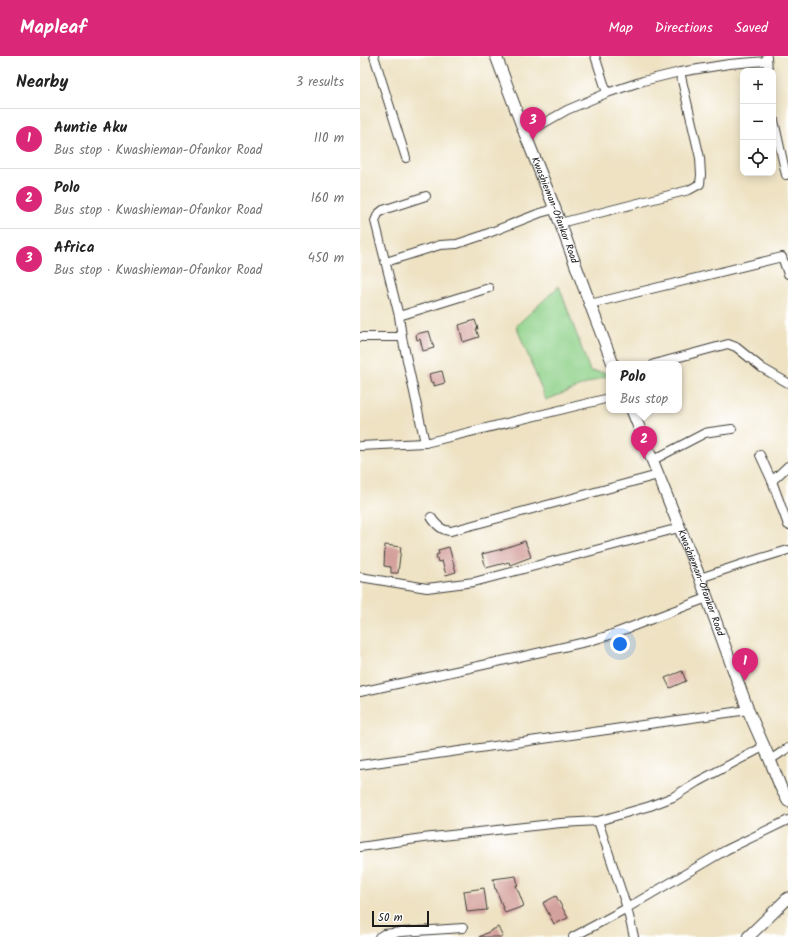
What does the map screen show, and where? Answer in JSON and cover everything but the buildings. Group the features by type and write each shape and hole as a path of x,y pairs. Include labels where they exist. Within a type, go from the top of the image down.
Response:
{"main road":[{"name":"Kwashieman-Ofankor Road","path":"496,56 612,361"},
{"name":"Kwashieman-Ofankor Road","path":"633,413 700,578 748,710 788,801"},
{"path":"748,937 788,898"}],"street":[{"path":"374,56 406,158"},
{"path":"595,56 607,93"},
{"path":"525,134 567,110 607,93 643,81 680,72 767,59"},
{"path":"560,223 689,190 700,184 700,158 680,72"},
{"path":"776,130 786,175 788,174"},
{"path":"425,443 402,337 399,316 375,221 378,214 383,210 426,196"},
{"path":"386,262 440,245 457,244 555,209"},
{"path":"590,304 782,257 788,274"},
{"path":"399,316 489,288"},
{"path":"360,337 402,337"},
{"path":"665,361 728,344 736,347 762,368 788,383"},
{"path":"360,446 425,443 606,399"},
{"path":"653,460 705,433 732,429"},
{"path":"760,454 772,481 788,525"},
{"path":"772,481 788,466"},
{"path":"432,517 435,523 445,531 451,531 658,475"},
{"path":"360,577 427,588 474,582 679,528"},
{"path":"700,578 788,550"},
{"path":"360,692 590,641 610,635 707,598"},
{"path":"360,765 748,710"},
{"path":"360,847 423,838 561,823 598,821 650,806 673,797 697,782 765,746"},
{"path":"770,760 788,748"},
{"path":"573,937 627,908 726,850 788,820"},
{"path":"598,821 627,908 634,937"},
{"path":"379,937 384,934 402,932 463,928"}],"green space":[{"path":"559,286 590,371 606,373 606,376 546,400 516,326"}],"place":[{"name":"Africa","path":"533,140"},
{"name":"Polo","path":"644,459"},
{"name":"Auntie Aku","path":"745,681"}]}
